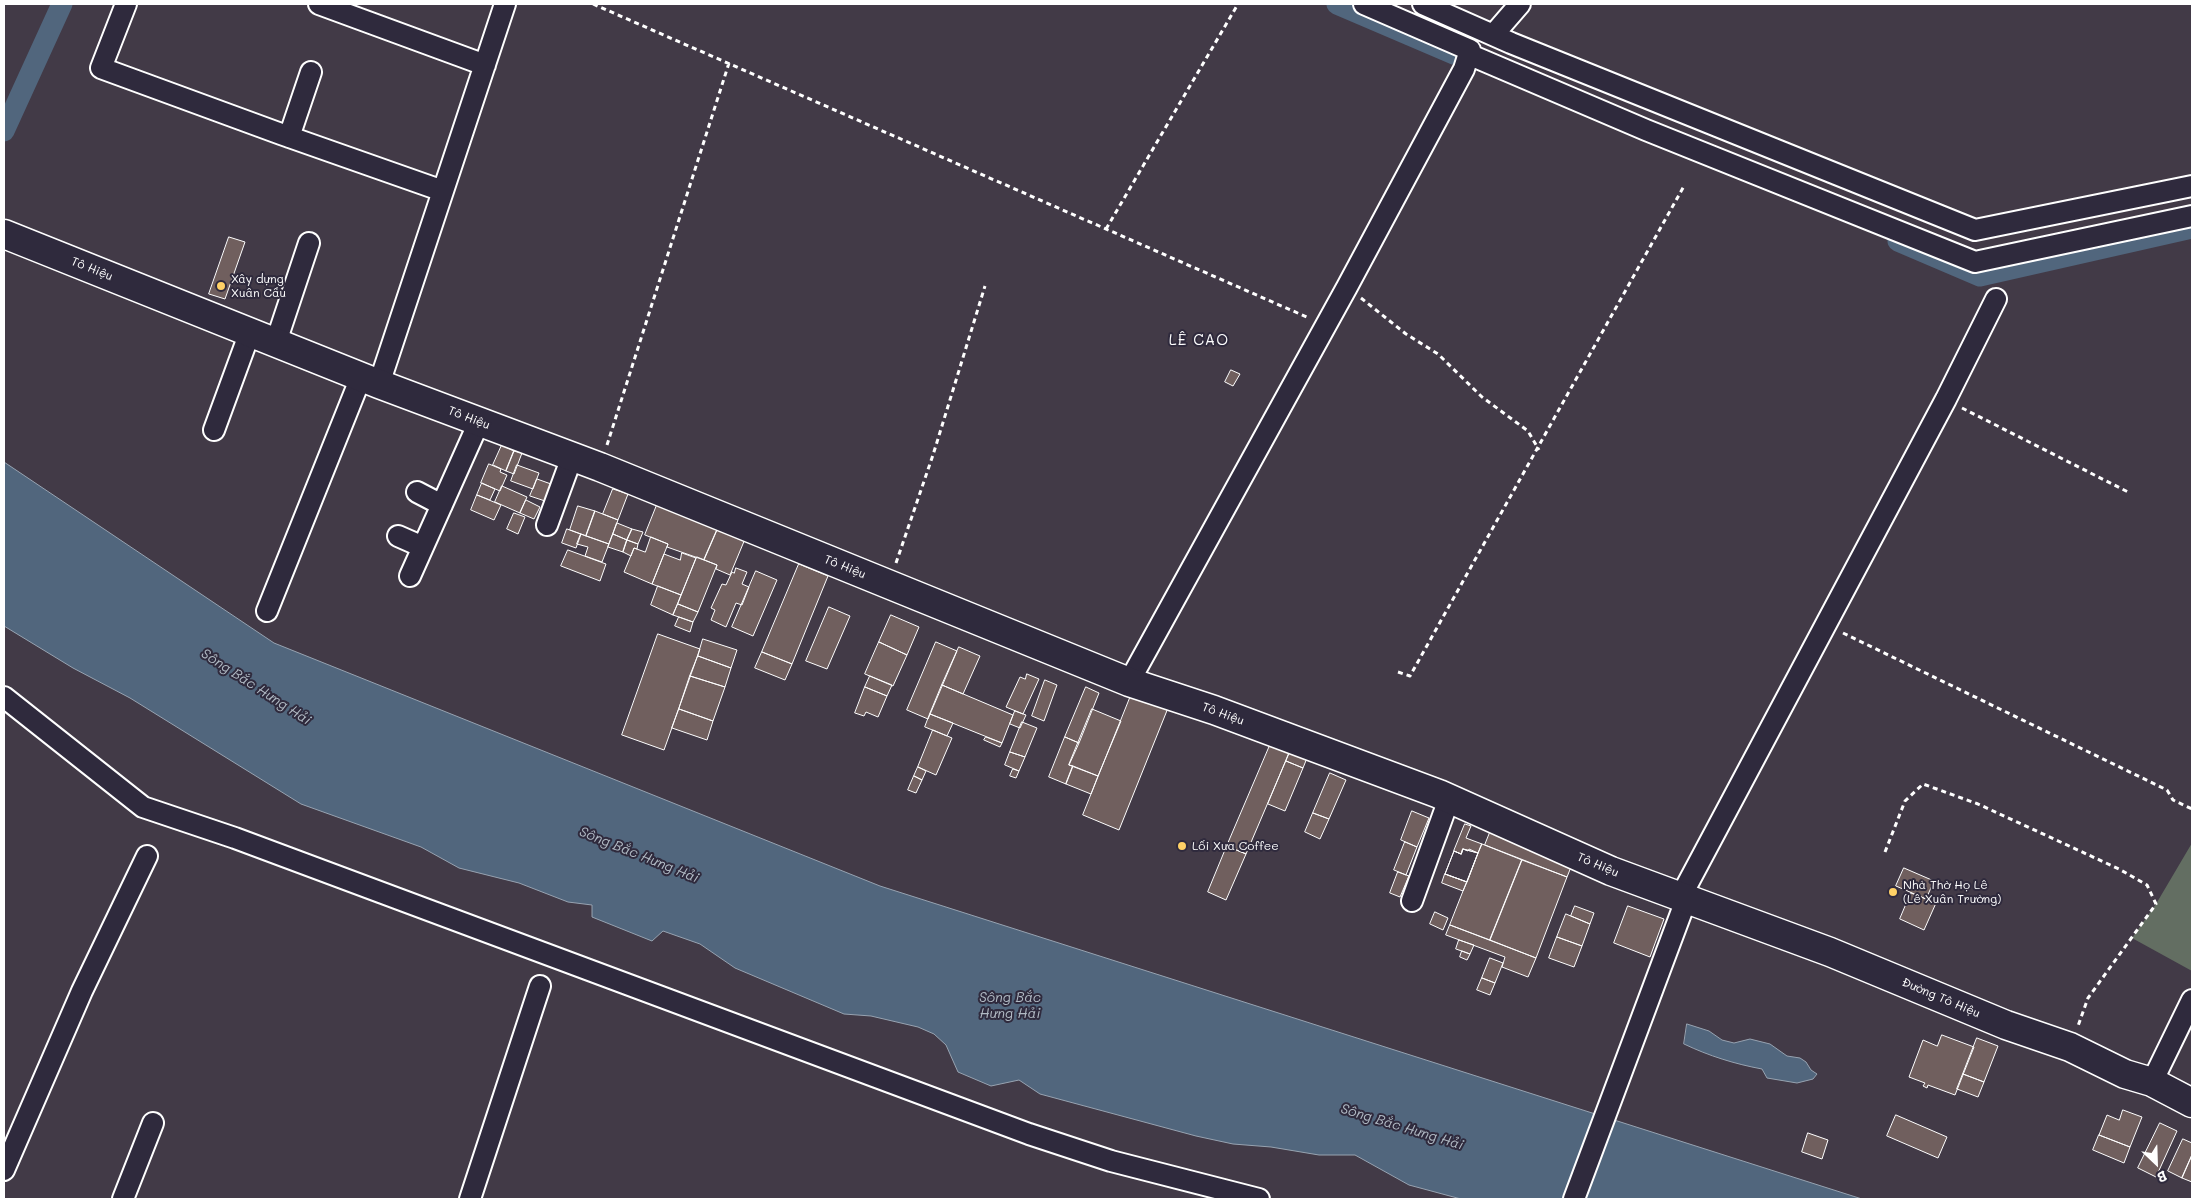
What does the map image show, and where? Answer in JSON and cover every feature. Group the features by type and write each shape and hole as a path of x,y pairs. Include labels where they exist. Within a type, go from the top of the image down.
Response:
{"main road":[{"name":"Tô Hiệu","path":"4,234 370,380 600,467 1129,682 1214,710 1449,798 1611,871 1683,899"},
{"name":"Đường Tô Hiệu","path":"1683,899 1830,952 2006,1025 2070,1047 2125,1074 2152,1082 2191,1098"}],"street":[{"path":"126,4 101,68 443,191"},
{"path":"319,4 485,65"},
{"path":"268,611 370,380 443,191 505,4"},
{"path":"1364,4 1646,130 1975,262 2192,216"},
{"path":"1423,4 1975,230 2192,186"},
{"path":"1494,34 1520,4"},
{"path":"1129,682 1455,88 1463,21"},
{"path":"289,137 311,72"},
{"path":"276,342 309,243"},
{"path":"1574,1199 1683,899 1946,399 1996,299"},
{"path":"214,430 250,332"},
{"path":"410,576 479,422"},
{"path":"547,525 572,457"},
{"path":"417,492 442,506"},
{"path":"398,536 423,547"},
{"path":"4,697 144,807 235,838 1030,1134 1111,1161 1259,1199"},
{"path":"1412,901 1449,798"},
{"path":"4,1170 82,991 147,856"},
{"path":"470,1199 540,986"},
{"path":"2152,1082 2192,1000"},
{"path":"122,1199 153,1123"}],"path":[{"path":"593,4 1309,318 1323,330"},
{"path":"1106,229 1238,4"},
{"path":"600,467 729,64"},
{"path":"1398,672 1410,676 1684,186"},
{"path":"888,584 933,455 985,286"},
{"path":"1347,287 1406,334 1438,354 1482,396 1528,431 1538,449"},
{"path":"1946,399 2130,493"},
{"path":"1826,625 2167,790 2172,800 2192,810"},
{"path":"1884,852 1905,801 1924,784 1978,804 2119,869 2148,885 2156,904 2088,998 2070,1047"}],"green space":[{"path":"2192,843 2192,971 2132,938 2156,904"}],"water":[{"name":"Sông Bắc Hưng Hải","path":"4,462 274,643 880,886 1862,1199 1461,1199 1409,1185 1355,1155 1319,1155 1271,1147 1233,1144 1196,1136 1040,1094 1019,1080 991,1086 958,1072 946,1045 934,1034 918,1027 871,1016 844,1014 735,968 700,944 663,931 652,941 592,917 592,905 568,902 519,883 459,868 421,847 301,804 130,698 73,668 4,626"},
{"path":"1687,1024 1709,1031 1722,1040 1734,1043 1750,1039 1770,1044 1787,1056 1800,1058 1817,1074 1813,1079 1797,1083 1767,1078 1762,1069 1722,1059 1684,1044"}],"building":[{"path":"229,237 245,242 225,299 209,294"},
{"path":"1231,370 1240,374 1233,386 1225,382"},
{"path":"502,445 514,451 506,471 493,465"},
{"path":"514,451 522,453 514,474 506,471"},
{"path":"489,464 501,469 500,472 507,475 500,491 481,483"},
{"path":"517,465 539,473 533,489 511,481"},
{"path":"537,479 551,484 545,501 530,496"},
{"path":"482,483 495,489 490,500 477,495"},
{"path":"502,486 527,497 520,513 495,502"},
{"path":"613,489 628,494 618,520 603,514"},
{"path":"477,495 501,505 494,520 471,510"},
{"path":"526,500 540,507 534,519 520,513"},
{"path":"657,505 717,530 704,560 667,547 668,544 645,535"},
{"path":"578,506 595,511 586,536 570,530"},
{"path":"595,511 618,520 609,544 586,536"},
{"path":"514,513 525,517 518,534 507,529"},
{"path":"617,523 632,529 627,540 613,534"},
{"path":"718,528 745,539 730,575 716,569 717,565 704,560"},
{"path":"567,529 581,534 576,548 562,543"},
{"path":"632,529 643,532 638,544 627,540"},
{"path":"581,534 609,544 602,562 585,556 588,547 577,544"},
{"path":"613,534 627,540 623,552 608,547"},
{"path":"651,537 668,544 652,584 624,572 634,548 645,552"},
{"path":"627,540 638,544 637,549 634,548 631,556 623,552"},
{"path":"568,550 606,564 600,581 561,566"},
{"path":"682,553 696,558 681,595 652,584 664,554 680,560"},
{"path":"697,557 717,565 698,612 678,604"},
{"path":"799,564 828,576 792,664 762,652"},
{"path":"736,568 747,572 742,584 749,587 742,605 736,603 726,627 711,620 715,610 711,608 722,584 726,585"},
{"path":"756,571 777,580 753,636 732,627"},
{"path":"658,586 681,595 673,615 651,605"},
{"path":"678,604 698,612 693,622 673,615"},
{"path":"829,607 850,616 827,669 806,661"},
{"path":"891,615 919,627 907,655 879,642"},
{"path":"679,617 693,622 690,632 675,626"},
{"path":"658,634 700,649 664,750 622,735"},
{"path":"703,639 737,650 731,668 698,656"},
{"path":"879,642 907,655 893,686 865,674"},
{"path":"936,642 957,651 928,719 907,710"},
{"path":"959,647 980,656 963,694 942,685"},
{"path":"762,652 792,664 785,680 755,668"},
{"path":"698,656 731,668 725,687 690,676"},
{"path":"1027,674 1039,679 1023,714 1006,707 1020,677 1025,679"},
{"path":"690,676 725,687 713,721 679,709"},
{"path":"870,676 892,685 887,696 865,687"},
{"path":"1045,680 1057,685 1044,721 1032,716"},
{"path":"942,685 1013,715 1002,743 930,714"},
{"path":"865,687 887,696 878,717 866,712 864,716 855,713"},
{"path":"1086,687 1099,693 1079,743 1065,737"},
{"path":"1132,693 1168,708 1119,830 1083,815"},
{"path":"679,709 713,721 707,740 672,728"},
{"path":"1092,709 1121,721 1098,776 1069,765"},
{"path":"1015,711 1026,715 1020,728 1010,724"},
{"path":"930,714 953,723 947,736 925,727"},
{"path":"1022,722 1037,728 1025,757 1010,752"},
{"path":"933,730 952,738 936,775 918,767"},
{"path":"986,737 1002,743 1000,747 984,740"},
{"path":"1065,737 1079,743 1069,765 1073,766 1066,784 1049,777"},
{"path":"1271,743 1290,751 1246,854 1227,846"},
{"path":"1290,751 1307,758 1303,768 1286,761"},
{"path":"1010,752 1025,757 1019,771 1005,765"},
{"path":"1286,761 1303,768 1285,811 1268,804"},
{"path":"1073,766 1098,776 1091,794 1066,784"},
{"path":"918,767 926,771 922,780 914,776"},
{"path":"1013,769 1019,771 1016,778 1010,776"},
{"path":"1330,773 1346,780 1329,819 1313,813"},
{"path":"914,776 922,780 916,793 908,790"},
{"path":"1412,811 1429,818 1417,847 1401,840"},
{"path":"1313,813 1329,819 1320,839 1305,832"},
{"path":"1465,824 1471,826 1466,838 1482,844 1478,853 1469,849 1468,851 1463,849 1461,854 1454,851"},
{"path":"1491,830 1573,862 1567,877 1485,845"},
{"path":"1405,842 1417,847 1406,875 1394,870"},
{"path":"1482,844 1522,860 1490,940 1450,925"},
{"path":"1227,846 1246,854 1226,900 1208,892"},
{"path":"1463,849 1478,853 1467,882 1445,874 1454,851 1461,854"},
{"path":"1463,849 1478,853 1467,882 1445,874 1454,851 1461,854"},
{"path":"1522,860 1567,877 1536,958 1490,940"},
{"path":"1904,868 1934,881 1926,899 1896,886"},
{"path":"1398,872 1409,876 1400,897 1390,893"},
{"path":"1445,874 1467,882 1463,891 1442,883"},
{"path":"1911,893 1936,903 1924,930 1900,919"},
{"path":"1575,906 1594,913 1590,924 1571,916"},
{"path":"1628,906 1664,919 1650,957 1614,943"},
{"path":"1435,912 1448,918 1443,930 1430,924"},
{"path":"1566,914 1590,924 1582,946 1557,937"},
{"path":"1450,925 1536,958 1528,977 1502,967 1505,957 1446,935"},
{"path":"1557,937 1582,946 1574,967 1549,958"},
{"path":"1459,940 1474,945 1470,954 1456,949"},
{"path":"1462,951 1470,954 1467,960 1460,957"},
{"path":"1490,958 1503,963 1495,983 1482,978"},
{"path":"1482,978 1495,983 1490,995 1477,990"},
{"path":"1942,1035 1974,1047 1955,1095 1928,1085 1927,1088 1923,1086 1925,1083 1909,1077 1923,1040 1937,1046"},
{"path":"1977,1038 1998,1046 1984,1082 1963,1074"},
{"path":"1963,1074 1984,1082 1978,1097 1957,1089"},
{"path":"2123,1110 2142,1117 2130,1147 2099,1135 2107,1115 2119,1120"},
{"path":"1896,1115 1947,1137 1938,1158 1887,1136"},
{"path":"2160,1123 2177,1131 2156,1177 2138,1168"},
{"path":"1808,1133 1828,1140 1822,1159 1802,1152"},
{"path":"2099,1135 2130,1147 2124,1163 2093,1150"},
{"path":"2183,1139 2192,1143 2192,1155 2182,1178 2168,1171"},
{"path":"2192,1155 2192,1182 2182,1178"}],"waterway":[{"path":"4,131 62,4"},
{"path":"1337,4 1454,54"},
{"path":"1898,241 1980,276 2192,228"}],"place":[{"name":"Xây dựng Xuân Cầu","path":"221,286"},
{"name":"Lối Xưa Coffee","path":"1182,846"},
{"name":"Nhà Thờ Họ Lê (Lê Xuân Trường)","path":"1893,892"}],"district":[{"name":"LÊ CAO","path":"1199,340"}]}
